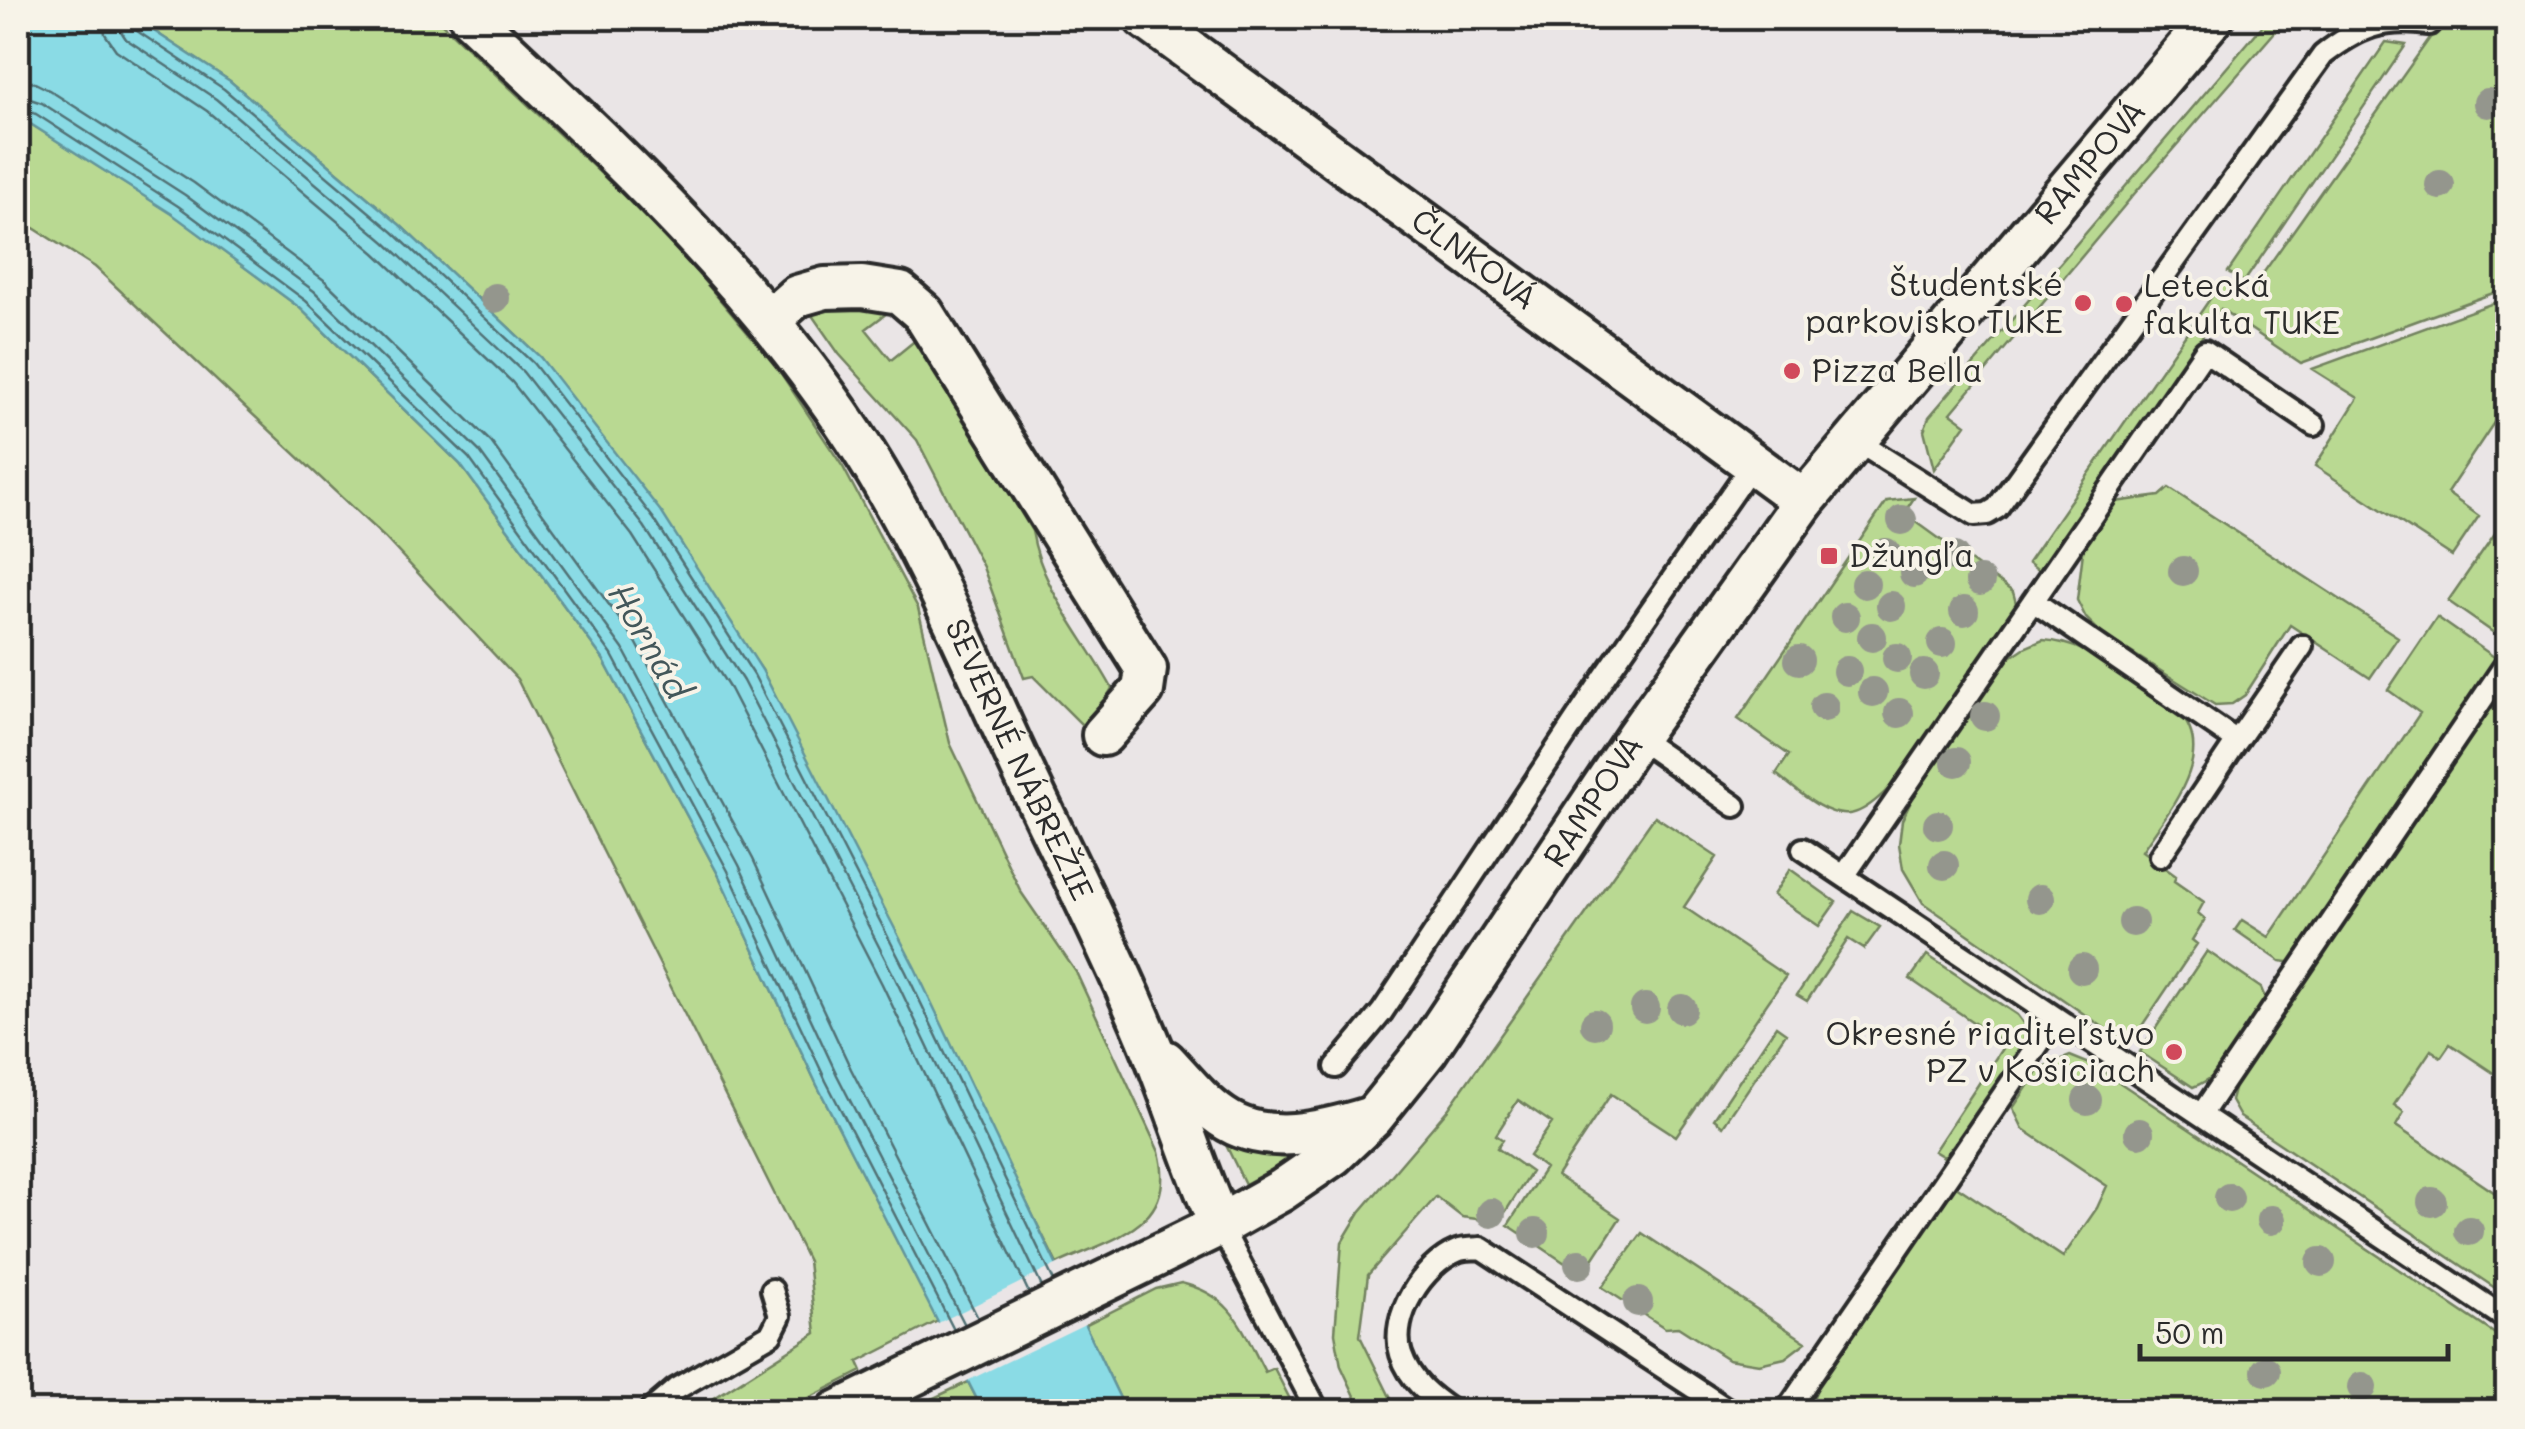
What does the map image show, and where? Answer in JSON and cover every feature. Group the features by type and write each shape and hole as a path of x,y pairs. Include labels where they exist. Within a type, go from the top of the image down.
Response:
{"street":[{"name":"SEVERNÉ NÁBREŽIE","path":"472,18 674,212 770,320 856,440 898,509 952,619 1152,1048 1220,1225"},
{"name":"ČLNKOVÁ","path":"1145,18 1804,501"},
{"name":"RAMPOVÁ","path":"849,1405 1220,1225 1333,1156 1372,1117 1427,1050 1636,737 1804,501 2212,18"},
{"path":"770,320 798,296 825,288 862,287 900,293 923,313 1146,670 1143,690 1104,736"},
{"path":"1152,1048 1212,1109 1241,1127 1265,1132 1314,1132 1372,1117"}],"lane":[{"path":"1855,440 1974,515 1997,508 2323,54 2370,26 2393,20 2429,24 2433,18"},
{"path":"1844,876 2205,350 2314,424"},
{"name":"RAMPOVÁ","path":"1336,1068 1382,1012 1753,464"},
{"path":"2033,601 2237,740"},
{"path":"2160,856 2302,646"},
{"path":"2201,1115 2508,661"},
{"path":"1636,737 1736,806"},
{"path":"1803,849 2508,1320"},
{"path":"1786,1412 2056,1018"},
{"path":"1220,1225 1318,1412"},
{"path":"1453,1412 1414,1379 1401,1355 1401,1315 1434,1266 1459,1250 1481,1248 1731,1412"},
{"path":"649,1412 676,1389 771,1334 780,1316 772,1290"}],"green space":[{"path":"134,18 436,18 630,201 689,263 778,369 843,467 918,608 950,743 1021,892 1076,972 1159,1152 1159,1197 1150,1214 1136,1226 1057,1264 762,670 540,357 400,225 230,81"},
{"path":"2269,18 2287,18 1951,413 1966,424 1934,469 1924,430 1929,417"},
{"path":"2444,18 2507,18 2507,288 2301,363 2221,309 2041,572 2028,562 2223,280 2247,296"},
{"path":"2386,42 2406,45 2244,282 2228,272"},
{"path":"18,116 173,214 300,308 460,464 603,659 719,876 817,1085 938,1321 858,1362 862,1371 783,1411 694,1411 816,1333 808,1261 517,679 385,538 95,267 18,218"},
{"path":"2507,298 2507,403 2447,493 2479,516 2452,556 2315,466 2358,398 2312,369"},
{"path":"830,302 891,310 866,329 891,360 917,339 1032,531 1054,593 1112,688 1088,731 1033,676 1024,678 983,567 917,440 839,354 807,308"},
{"path":"2169,488 2398,637 2370,678 2290,625 2245,695 2232,704 2215,705 2102,634 2086,618 2077,600 2084,544 2115,502 2160,496"},
{"path":"1914,498 1904,513 2013,592 2017,607 1940,725 1891,786 1869,806 1839,814 1810,800 1776,774 1789,755 1738,719 1887,501"},
{"path":"2498,529 2507,535 2507,642 2448,601"},
{"path":"2437,617 2500,661 2295,963 2280,961 2235,930 2242,920 2269,937 2420,713 2388,690"},
{"path":"2043,640 2087,653 2166,703 2178,712 2189,729 2193,746 2184,784 2142,851 2204,902 2198,913 2205,919 2192,940 2197,944 2129,1045 1923,903 1903,869 1899,844 1902,820 1917,789 2002,663"},
{"path":"2507,679 2507,1082 2450,1044 2441,1057 2431,1050 2394,1105 2404,1112 2396,1126 2507,1201 2507,1296 2240,1117 2231,1101 2236,1082"},
{"path":"1655,816 1717,857 1684,907 1786,976 1676,1136 1611,1094 1557,1176 1620,1218 1583,1275 1508,1225 1545,1168 1529,1156 1552,1123 1518,1100 1496,1135 1503,1140 1497,1148 1531,1172 1499,1222 1462,1217 1436,1197 1368,1275 1360,1336 1397,1411 1362,1411 1341,1366 1335,1333 1342,1242 1360,1212 1449,1108"},
{"path":"1790,869 1836,902 1819,926 1773,895"},
{"path":"1853,911 1880,927 1864,949 1848,939 1807,1001 1797,995"},
{"path":"2207,951 2261,988 2266,1000 2238,1051 2217,1073 2193,1087 2140,1052"},
{"path":"1927,955 2017,1015 2026,1027 2022,1053 1944,1157 1934,1151 2005,1044 1910,979"},
{"path":"1776,1026 1786,1033 1723,1126 1714,1119"},
{"path":"2070,1056 2095,1066 2507,1342 2507,1411 1814,1412 1813,1399 1825,1369 1956,1186 2063,1257 2097,1208 2107,1186 2023,1129 2013,1108 2040,1068"},
{"path":"1224,1141 1261,1149 1302,1153 1245,1184"},
{"path":"1642,1233 1806,1342 1785,1358 1759,1364 1728,1359 1678,1327 1665,1328 1602,1287"},
{"path":"1181,1283 1213,1296 1234,1316 1265,1372 1274,1368 1296,1411 1126,1411 1085,1325 1156,1289"},
{"path":"968,1382 983,1411 906,1411"}],"water":[{"name":"Hornád","path":"18,18 134,18 230,81 400,225 540,357 662,513 762,670 915,968 1126,1411 983,1411 817,1085 719,876 603,659 460,464 300,308 172,214 18,116"}],"pier":[{"path":"1062,1262 1089,1322 963,1383 934,1325"}],"place":[{"name":"Študentské parkovisko TUKE","path":"2083,303"},
{"name":"Letecká fakulta TUKE","path":"2124,304"},
{"name":"Pizza Bella","path":"1792,371"},
{"name":"Džungľa","path":"1829,556"},
{"name":"Okresné riaditeľstvo PZ v Košiciach","path":"2174,1052"}]}
